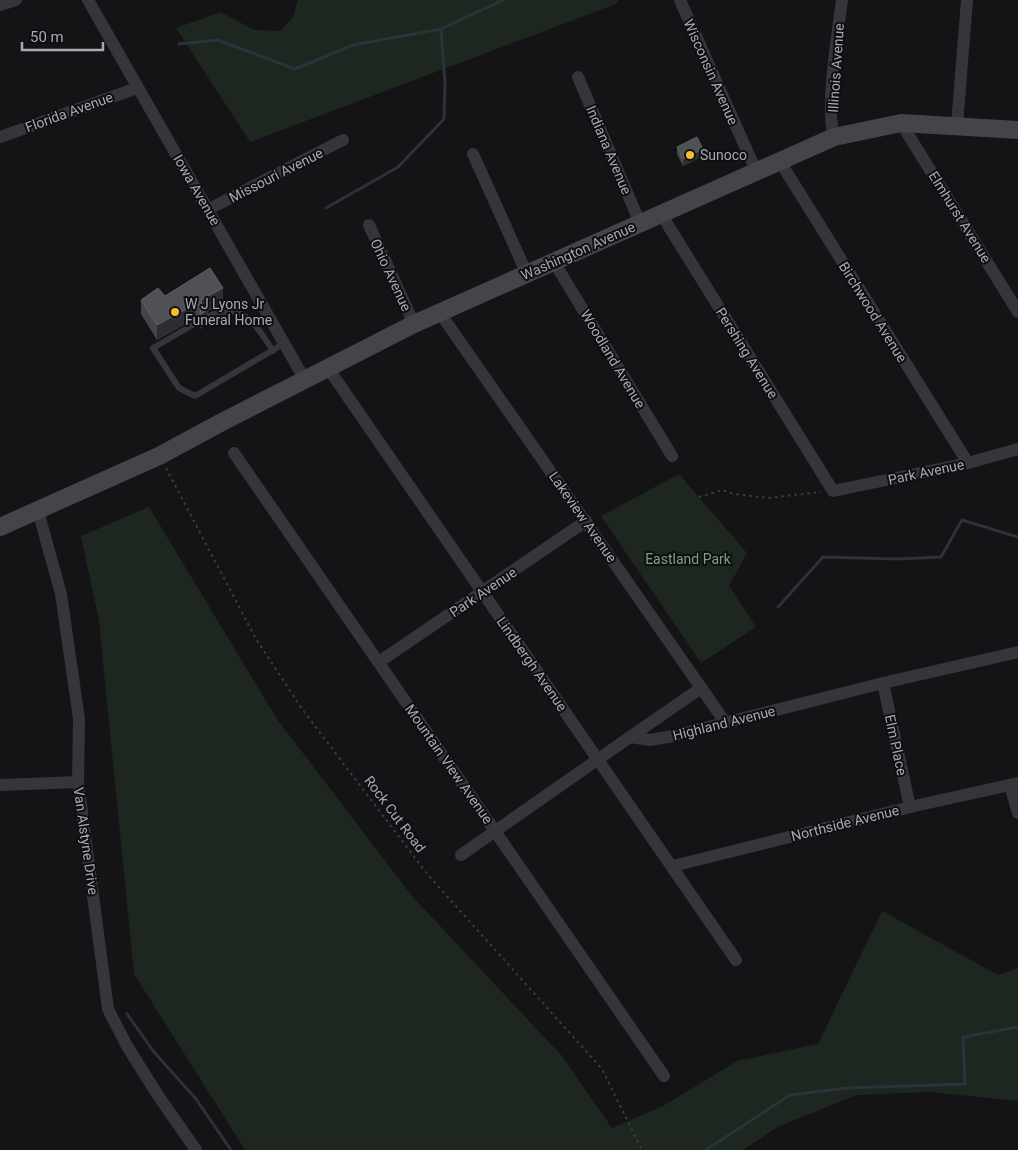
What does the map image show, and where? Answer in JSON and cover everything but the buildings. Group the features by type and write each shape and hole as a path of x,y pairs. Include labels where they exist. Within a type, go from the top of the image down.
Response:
{"street":[{"path":"0,6 16,0"},
{"name":"Iowa Avenue","path":"88,0 305,380"},
{"name":"Wisconsin Avenue","path":"680,0 756,171"},
{"name":"Illinois Avenue","path":"834,137 832,128 832,96 842,0"},
{"path":"957,126 966,0"},
{"name":"Indiana Avenue","path":"578,77 640,223"},
{"name":"Florida Avenue","path":"0,137 137,88"},
{"name":"Washington Avenue","path":"0,527 162,461 305,380 414,324 834,137 901,123 1018,130"},
{"name":"Elmhurst Avenue","path":"901,123 1018,312"},
{"name":"Missouri Avenue","path":"209,209 343,140"},
{"path":"474,154 528,274"},
{"name":"Birchwood Avenue","path":"780,160 968,463"},
{"name":"Pershing Avenue","path":"661,214 833,491"},
{"name":"Ohio Avenue","path":"369,225 414,324"},
{"name":"Woodland Avenue","path":"554,262 672,456"},
{"name":"Lakeview Avenue","path":"440,313 725,722"},
{"name":"Lindbergh Avenue","path":"328,368 736,960"},
{"name":"Park Avenue","path":"833,491 968,463 1018,449"},
{"name":"Mountain View Avenue","path":"234,453 664,1076"},
{"name":"Van Alstyne Drive","path":"38,511 61,594 79,719 78,782 108,1009 137,1062 196,1150"},
{"name":"Park Avenue","path":"379,662 586,521"},
{"name":"Highland Avenue","path":"630,737 650,740 1018,652"},
{"name":"Elm Place","path":"883,683 910,807"},
{"path":"461,855 701,688"},
{"path":"0,786 78,782"},
{"path":"1014,784 1018,813"},
{"name":"Northside Avenue","path":"673,866 910,807 1014,784"}],"lane":[{"path":"205,318 216,312 239,313 255,322 273,350"},
{"path":"196,323 154,348 179,388 195,396 285,343"}],"path":[{"name":"Rock Cut Road","path":"162,461 256,639 302,709 428,875 602,1069 642,1150"},
{"path":"699,497 722,490 734,494 768,498 833,491"}],"green space":[{"path":"298,0 619,0 616,4 250,142 176,28 221,12 254,30 280,31 293,17"},
{"name":"Eastland Park","path":"679,474 747,553 729,586 756,627 701,663 601,516"},
{"path":"149,507 277,719 412,896 562,1056 612,1128 663,1106 737,1061 818,1044 882,911 998,975 1018,968 1018,1101 930,1092 856,1095 778,1127 743,1150 245,1150 134,974 99,621 81,536"}],"waterway":[{"path":"179,44 218,40 295,69 353,45 441,29 503,0"},
{"path":"326,208 398,167 444,119 445,83 441,29"},
{"path":"778,607 823,557 897,559 941,557 962,520 1018,537"},
{"path":"127,1014 154,1052 196,1099 231,1150"},
{"path":"706,1150 790,1095 847,1088 965,1084 963,1037 1018,1027"}],"place":[{"name":"Sunoco","path":"690,155"},
{"name":"W J Lyons Jr Funeral Home","path":"175,312"}]}
